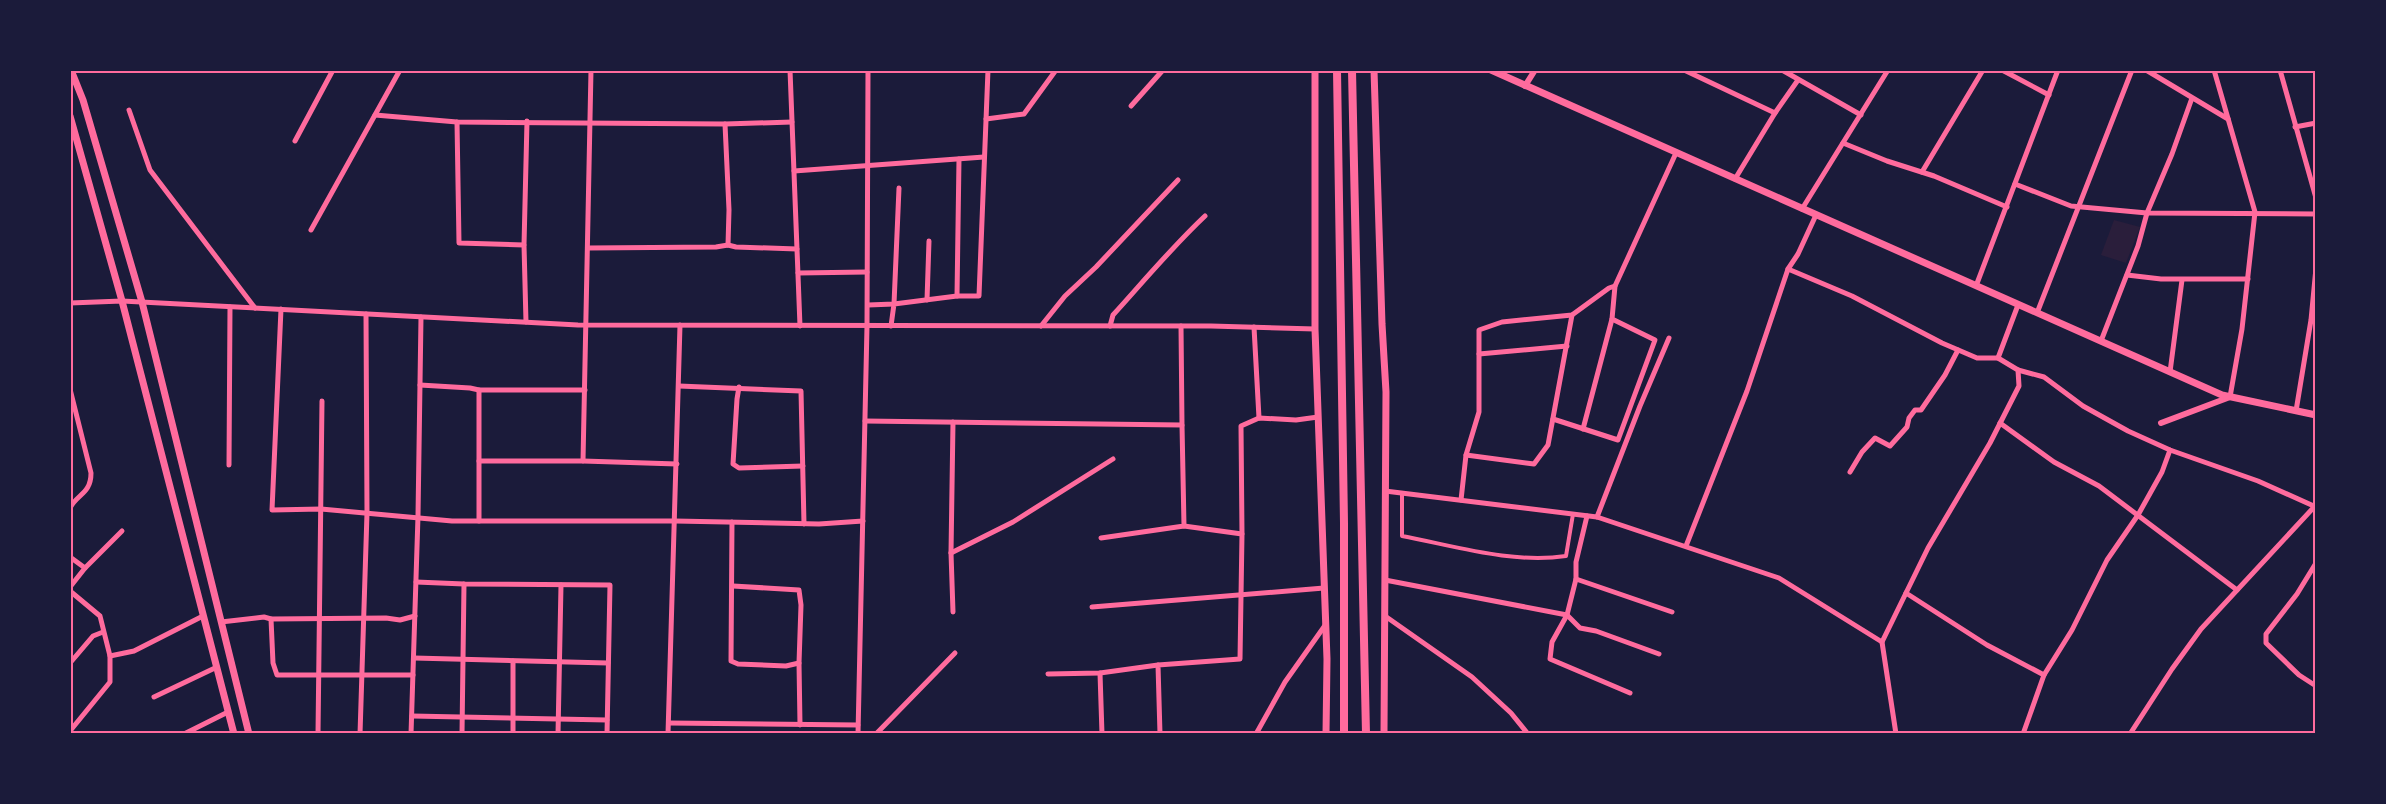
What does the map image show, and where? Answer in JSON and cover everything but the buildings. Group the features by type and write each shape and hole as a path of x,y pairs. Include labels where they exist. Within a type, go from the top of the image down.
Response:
{"highway":[{"path":"1337,70 1344,522 1344,734"},
{"path":"1352,70 1366,734"}],"main road":[{"path":"71,70 83,100 142,302 249,734"},
{"path":"1315,70 1315,329 1326,624 1326,734"},
{"path":"1374,70 1386,392 1384,734"},
{"path":"1491,70 2170,372 2230,397 2316,415"},
{"path":"70,116 122,301 234,734"}],"street":[{"path":"295,141 333,70"},
{"path":"311,230 400,70"},
{"path":"583,461 591,70"},
{"path":"790,70 800,326"},
{"path":"858,734 867,326 868,70"},
{"path":"867,305 957,296 979,297 988,70"},
{"path":"986,119 1024,114 1056,70"},
{"path":"1131,106 1163,70"},
{"path":"1525,86 1534,70"},
{"path":"1684,70 1775,113"},
{"path":"1782,70 1861,115"},
{"path":"1802,209 1888,70"},
{"path":"1922,172 1983,70"},
{"path":"2002,70 2049,95"},
{"path":"1976,286 2058,70"},
{"path":"2037,313 2132,70"},
{"path":"2146,70 2228,119"},
{"path":"2161,423 2230,397 2248,279 2255,212 2214,70"},
{"path":"2280,70 2316,198"},
{"path":"1735,179 1798,80"},
{"path":"2101,341 2138,246 2147,213 2192,98"},
{"path":"129,110 150,170 255,308"},
{"path":"375,115 457,122 725,124 792,122"},
{"path":"526,322 524,245 527,121"},
{"path":"457,122 459,243 524,245"},
{"path":"2295,127 2316,123"},
{"path":"725,124 729,210 728,245"},
{"path":"1843,143 2007,207"},
{"path":"1583,429 1612,319 1615,286 1676,153"},
{"path":"794,171 984,157"},
{"path":"957,296 959,159"},
{"path":"1041,326 1065,296 1096,267 1178,180"},
{"path":"2015,184 2071,206 2080,207 2147,213 2316,214"},
{"path":"891,326 899,188"},
{"path":"1686,546 1747,391 1788,268 1798,254 1816,215"},
{"path":"1110,326 1113,315 1171,253 1179,240 1205,216"},
{"path":"927,300 929,241"},
{"path":"588,248 728,245 797,249"},
{"path":"1788,268 1852,296 1958,350 1977,358 1998,358 2018,370 2043,377 2101,416 2128,431 2315,507 2237,590 2184,653 2130,734"},
{"path":"2296,411 2307,349 2316,268"},
{"path":"798,273 867,272"},
{"path":"2127,275 2182,280 2248,279"},
{"path":"2170,372 2182,280"},
{"path":"1461,500 1466,455 1479,412 1479,330 1502,322 1572,315 1615,286"},
{"path":"70,303 122,301 587,325 1181,326 1315,329"},
{"path":"1998,358 2018,305"},
{"path":"230,307 230,465"},
{"path":"281,309 272,510 321,509 418,516 452,521 675,521 804,524 863,521"},
{"path":"360,734 367,513 366,314"},
{"path":"1466,455 1534,464 1548,445 1572,315"},
{"path":"411,734 421,317"},
{"path":"1554,419 1618,440 1655,340 1612,319"},
{"path":"668,734 678,464 680,326"},
{"path":"1181,326 1184,526"},
{"path":"1254,327 1259,418"},
{"path":"1597,517 1669,338"},
{"path":"1479,354 1567,346"},
{"path":"2307,349 2316,350"},
{"path":"1850,472 1862,452 1875,438 1890,446 1907,427 1909,418 1915,410 1921,410 1930,399 1958,350"},
{"path":"1896,734 1882,642 1928,548 2019,386 2018,370"},
{"path":"420,385 479,390 585,390"},
{"path":"679,386 801,391 804,524"},
{"path":"739,387 734,464 740,468 803,466"},
{"path":"70,389 91,473 91,482 81,498 72,500 70,508"},
{"path":"479,390 479,521"},
{"path":"318,734 322,400"},
{"path":"1048,674 1100,673 1158,665 1240,659 1241,426 1259,418 1296,420 1318,417"},
{"path":"865,421 1182,425"},
{"path":"953,422 951,553 953,612"},
{"path":"2000,423 2054,462 2099,486 2237,590"},
{"path":"2024,734 2044,675 2072,630 2107,560 2138,515 2162,472 2170,450"},
{"path":"951,553 1013,522 1113,459"},
{"path":"479,460 678,464"},
{"path":"1385,491 1597,517 1779,578 1882,642"},
{"path":"1402,493 1402,536 1445,546 1509,555 1552,558 1566,556 1574,514"},
{"path":"1587,516 1567,615 1552,642 1550,659 1630,693"},
{"path":"732,522 731,661 738,664 786,666 799,663"},
{"path":"1101,538 1184,526 1242,534"},
{"path":"70,586 122,531"},
{"path":"70,557 85,568"},
{"path":"2315,567 2266,634 2266,643 2299,675 2316,686"},
{"path":"1576,579 1672,612"},
{"path":"1385,580 1567,615 1580,628 1596,631 1659,654"},
{"path":"416,582 610,585 607,734"},
{"path":"462,734 464,584"},
{"path":"558,734 561,585"},
{"path":"733,586 799,590 801,605 800,725"},
{"path":"1092,607 1324,588"},
{"path":"70,591 100,616 110,656 110,682 70,730"},
{"path":"1906,593 1987,645 2044,675"},
{"path":"110,656 134,651 203,616"},
{"path":"221,622 264,617 271,619 386,618 400,620 415,616"},
{"path":"1385,616 1472,677 1511,713 1528,734"},
{"path":"271,619 274,672 284,675 413,675"},
{"path":"1256,734 1285,682 1326,624"},
{"path":"70,663 93,636 103,632"},
{"path":"876,734 955,652"},
{"path":"414,658 608,663"},
{"path":"513,662 513,734"},
{"path":"1158,665 1160,734"},
{"path":"154,697 217,667"},
{"path":"1100,673 1102,734"},
{"path":"184,734 228,711"},
{"path":"412,716 607,720"},
{"path":"669,723 858,725"}],"shaded area":[{"path":"2114,220 2140,227 2126,263 2101,255"}]}
